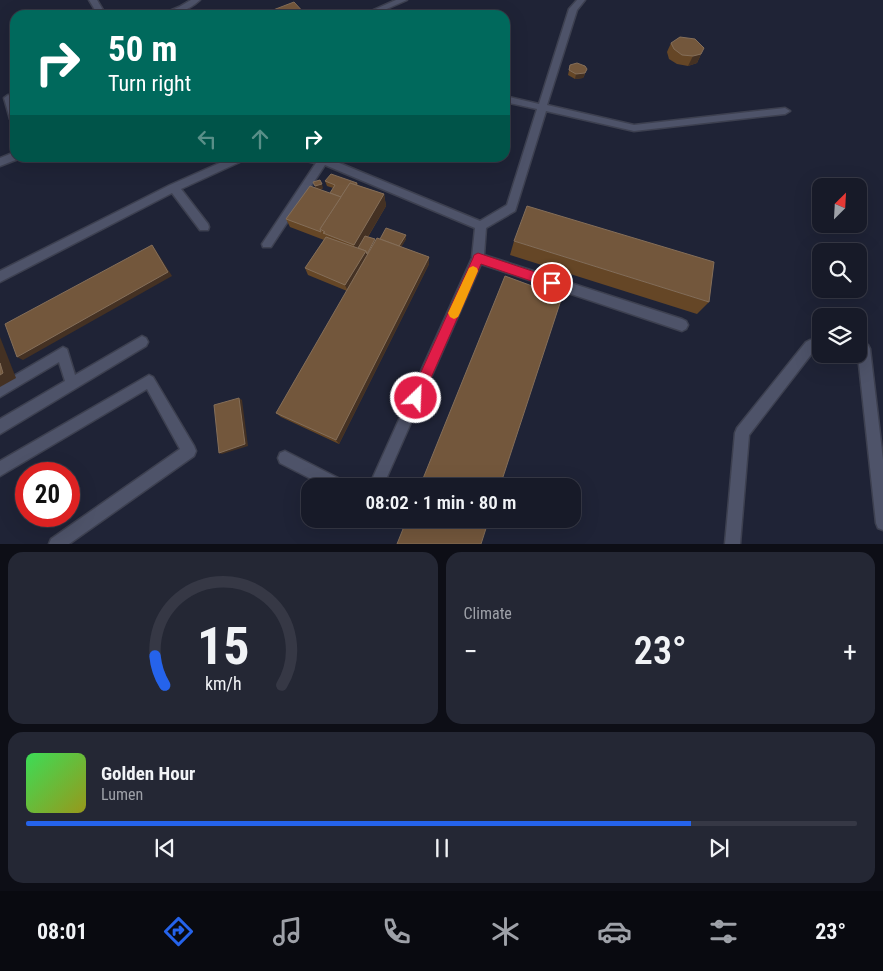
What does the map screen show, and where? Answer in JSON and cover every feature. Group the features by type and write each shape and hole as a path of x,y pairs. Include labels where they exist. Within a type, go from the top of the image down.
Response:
{"lane":[{"path":"179,10 196,0"},
{"path":"378,10 403,0"},
{"path":"481,226 511,208 573,9 581,0"},
{"path":"8,98 10,104"},
{"path":"510,99 634,128 785,111"},
{"path":"0,277 174,188 230,162"},
{"path":"267,244 322,162"},
{"path":"328,162 481,226"},
{"path":"174,188 204,227"},
{"path":"380,478 478,258 481,226"},
{"path":"478,258 682,325"},
{"path":"0,427 142,342"},
{"path":"732,544 742,432 810,346 812,346"},
{"path":"0,391 63,353 72,385"},
{"path":"866,363 883,523"},
{"path":"0,469 150,381 189,452 56,544"},
{"path":"285,458 324,478"}],"building":[{"path":"294,2 301,10 273,10"},
{"path":"680,37 695,39 704,48 701,54 693,56 682,55 674,49 671,43"},
{"path":"577,63 585,66 587,69 585,73 576,74 569,70 570,65"},
{"path":"331,174 357,183 356,185 350,183 341,197 330,193 335,185 325,181"},
{"path":"320,180 322,184 315,186 313,182"},
{"path":"350,183 384,194 354,245 323,233 325,232 320,229"},
{"path":"310,186 341,197 320,229 321,232 286,219"},
{"path":"527,206 714,262 709,302 514,241"},
{"path":"386,228 406,235 399,246 380,239"},
{"path":"365,236 375,239 367,254 366,251 358,248"},
{"path":"326,237 366,251 345,285 305,268"},
{"path":"377,238 429,257 336,440 276,413"},
{"path":"152,245 168,272 17,357 5,324"},
{"path":"505,276 562,297 503,478 423,478"},
{"path":"0,363 3,373 0,375"},
{"path":"239,398 245,444 219,453 214,405"},
{"path":"403,528 486,528 481,544 397,544"}],"slow traffic":[{"path":"454,313 473,271"}],"route":[{"path":"416,398 478,258 552,283"}]}
